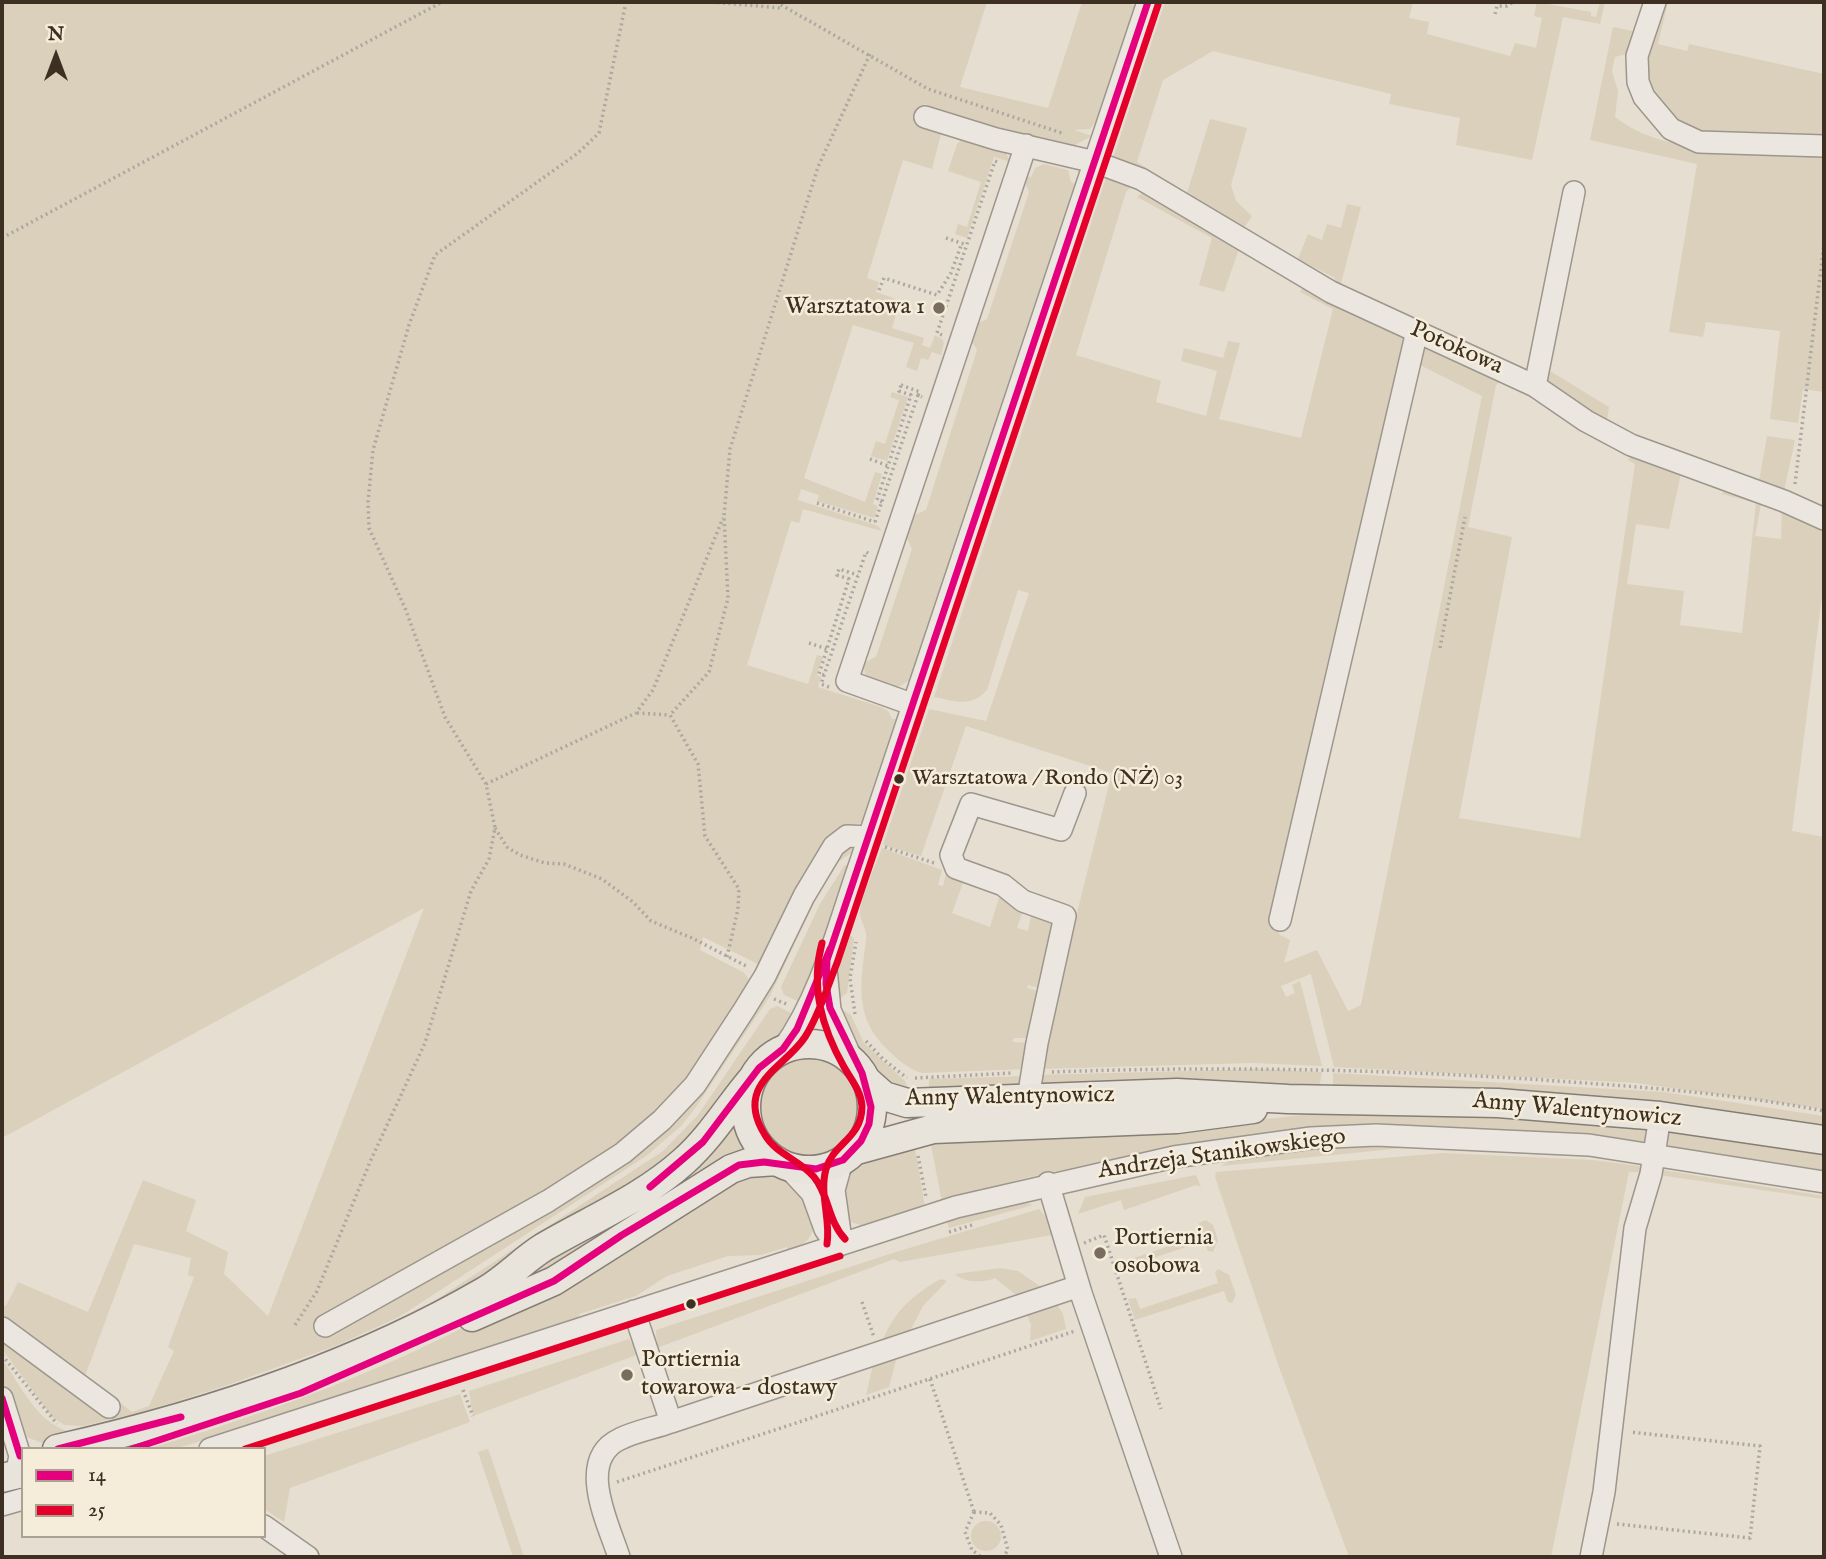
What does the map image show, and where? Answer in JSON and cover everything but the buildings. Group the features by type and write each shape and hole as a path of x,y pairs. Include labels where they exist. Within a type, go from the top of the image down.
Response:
{"main road":[{"path":"65,1447 181,1417 289,1380 396,1335 474,1297 535,1253 637,1196 669,1173 703,1142 767,1059 783,1049 808,1044 825,1046 860,1071 872,1104 870,1122 848,1156 815,1169 748,1163 731,1169 554,1280 408,1347 280,1401 137,1447"},
{"name":"Anny Walentynowicz","path":"860,1071 884,1096 914,1104 1199,1093 1329,1101 1507,1103 1660,1116 1824,1140"},
{"path":"752,1079 746,1099 747,1120 761,1148 782,1164"},
{"name":"Anny Walentynowicz","path":"848,1156 914,1133 946,1128 1177,1119 1329,1101"}],"street":[{"path":"783,1049 797,1029 827,960 870,837 1148,2"},
{"path":"1655,2 1637,56 1638,82 1644,97 1671,129 1699,142 1824,146"},
{"name":"Potokowa","path":"925,117 1095,162 1155,185 1331,292 1535,386 1586,421 1630,445 1789,503 1824,519"},
{"path":"914,705 848,681 1026,145"},
{"path":"1535,386 1574,192"},
{"path":"1280,919 1417,331"},
{"path":"1028,1099 1065,916 1023,901 1003,885 956,868 951,855 971,804 1061,830 1075,793"},
{"path":"325,1326 548,1201 623,1153 662,1120 695,1085 765,976 804,896 834,846 847,836 870,837"},
{"path":"827,960 826,982 830,1010 860,1071"},
{"path":"1591,1557 1611,1430 1635,1228 1655,1154 1660,1116"},
{"name":"Andrzeja Stanikowskiego","path":"216,1447 930,1216 1048,1184 1174,1157 1348,1135 1558,1142 1655,1154 1824,1182"},
{"path":"838,1246 840,1233 834,1190 848,1156"},
{"path":"782,1164 812,1193 825,1229 838,1246"},
{"path":"1048,1184 1079,1286 1171,1557"},
{"path":"620,1557 597,1483 600,1462 611,1445 620,1439 1079,1286"},
{"path":"634,1311 671,1422"},
{"path":"2,1328 109,1407"},
{"path":"2,1398 15,1471 2,1505"},
{"path":"266,1527 308,1557"}],"path":[{"path":"2,237 442,2"},
{"path":"626,2 599,133 578,153 435,255 409,325 373,450 368,502 369,528 405,607 445,718 486,785 495,828 507,847 520,855 545,863 564,864 602,879 633,902 651,921 765,976"},
{"path":"712,2 782,8"},
{"path":"776,2 782,8 870,54 928,89 1051,127 1070,138"},
{"path":"1495,14 1497,6 1503,7 1513,2"},
{"path":"670,715 709,672 728,598 724,516 730,449 818,167 870,54"},
{"path":"879,290 884,278 937,295 965,244 946,238"},
{"path":"1789,503 1798,472 1824,243"},
{"path":"882,502 877,500 911,395 899,391 901,385 920,392 918,395"},
{"path":"870,459 888,466"},
{"path":"486,785 636,713 653,690 724,516"},
{"path":"1440,648 1465,517"},
{"path":"824,676 819,674 849,579 837,575 839,569 858,575"},
{"path":"809,643 827,649"},
{"path":"636,713 670,715"},
{"path":"670,715 698,764 700,807 705,836 739,889 738,909 727,957"},
{"path":"295,1325 317,1291 370,1162 425,1043 471,891 489,859 495,828"},
{"path":"896,850 956,868"},
{"path":"840,921 854,929 857,937 850,978 857,1021"},
{"path":"863,1036 883,1059 910,1080 914,1104"},
{"path":"914,1133 930,1216"},
{"path":"1078,1235 1086,1254"},
{"path":"1081,1244 1104,1235 1161,1409"},
{"path":"862,1302 880,1353"},
{"path":"612,1483 1093,1326"},
{"path":"930,1379 974,1512 965,1532 972,1550 982,1557"},
{"path":"464,1390 472,1416"},
{"path":"1598,1522 1750,1538 1760,1446 1611,1430"},
{"path":"974,1512 989,1513 1001,1525 1009,1550 1003,1557"}],"shaded area":[{"path":"2,2 987,2 960,87 1048,108 1082,2 1124,2 1136,6 1099,117 1090,129 1074,130 1092,136 1073,146 998,128 924,104 918,121 940,130 941,134 932,169 903,160 867,278 879,282 876,292 896,299 892,313 896,315 892,328 924,338 922,345 930,348 935,335 944,343 941,355 932,352 928,360 921,358 917,371 906,367 914,343 853,325 804,478 865,502 875,472 882,474 873,504 878,506 874,518 817,501 819,495 801,489 798,500 878,526 882,531 803,509 799,523 791,521 747,665 808,684 817,655 823,657 817,675 821,677 818,687 881,707 888,711 892,719 899,719 864,822 834,832 795,894 760,965 703,937 700,950 743,972 752,983 692,1072 639,1131 558,1186 318,1325 320,1337 661,1134 839,850 857,844 854,851 838,862 816,898 770,996 696,1107 681,1126 646,1156 399,1317 338,1345 225,1386 146,1411 83,1426 65,1425 52,1417 2,1349 2,1337 108,1415 118,1401 132,1412 149,1406 174,1351 168,1347 194,1277 188,1275 191,1258 134,1244 85,1376 101,1388 2,1318 2,1304 6,1306 18,1282 88,1312 143,1180 196,1200 186,1231 228,1252 224,1274 268,1316 424,908 2,1138"},
{"path":"1165,2 1413,2 1409,18 1429,22 1427,34 1510,56 1515,43 1536,48 1542,18 1534,16 1537,2 1591,12 1591,16 1596,17 1600,2 1605,2 1600,24 1563,17 1532,160 1456,145 1460,118 1389,104 1391,94 1213,51 1163,80 1137,162 1187,193 1210,119 1247,128 1231,185 1236,201 1252,216 1244,228 1205,204 1113,158"},
{"path":"1644,2 1651,2 1630,53 1615,57 1612,71 1618,91 1615,117 1661,140 1688,146 1716,150 1824,152 1824,392 1803,389 1798,423 1770,419 1780,331 1706,322 1703,337 1669,332 1697,164 1590,140 1613,27 1637,32"},
{"path":"1660,2 1668,2 1658,44 1687,51 1689,44 1824,74 1824,143 1696,137 1673,121 1654,98 1646,76 1647,53"},
{"path":"962,139 1004,150 1011,162 994,157 967,238 955,234 958,224 967,227 981,182 948,171 957,144"},
{"path":"1044,164 1068,170 1071,182 1076,184 913,678 895,689 866,678 863,663 876,657 912,549 906,536 914,515 926,510 977,350 971,340 976,324 987,319 1029,192 1025,176 1031,177 1035,168"},
{"path":"1106,178 1134,184 1126,192 1076,355 1161,381 1156,402 1206,416 1217,371 1181,361 1184,348 1223,358 1228,341 1240,343 1219,419 1301,438 1333,309 1300,292 1305,284 1408,333 1275,926 1280,935 1290,940 1284,963 1317,950 1348,1011 1361,1005 1482,396 1416,363 1422,347 1458,363 1461,358 1501,380 1496,385 1468,527 1512,537 1459,818 1580,838 1635,464 1628,460 1632,453 1681,473 1669,529 1636,524 1627,584 1684,591 1680,625 1742,633 1756,503 1722,494 1724,489 1762,499 1755,536 1781,539 1782,508 1824,527 1824,580 1792,831 1824,837 1824,1109 1635,1083 1334,1067 1311,974 1281,986 1286,997 1295,993 1292,985 1300,981 1322,1066 1252,1063 1038,1069 1112,773 966,726 921,856 883,845 929,709 986,721 1029,593 1018,590 987,690 969,701 934,697"},
{"path":"1143,192 1239,249 1224,292 1199,285 1212,238 1137,197"},
{"path":"1347,204 1361,207 1340,287 1332,286 1335,278 1298,259 1308,234 1322,240 1327,224 1341,228"},
{"path":"1545,368 1609,407 1607,421 1542,384"},
{"path":"892,392 908,397 887,461 871,456 876,441 885,444 899,400 890,397"},
{"path":"1767,436 1795,440 1784,491 1759,481"},
{"path":"882,848 942,870 938,885 943,886 947,871 965,877 952,913 990,927 1001,891 1024,908 1017,928 1028,931 1032,911 1054,924 1040,988 1028,985 1027,988 1039,991 1028,1038 1014,1038 1012,1042 1033,1043 1026,1069 922,1073 899,1060 876,1037 864,1011 862,998 866,936 860,908"},
{"path":"850,863 802,1003 784,995 781,987 820,904 844,866"},
{"path":"847,932 854,939 847,993 839,999 833,975"},
{"path":"777,1006 797,1016 787,1030 750,1059 705,1126 677,1153 492,1279 334,1357 47,1445 24,1436 2,1386 2,1359 26,1396 45,1418 56,1426 83,1433 295,1368 410,1317 663,1151 698,1115 770,1009"},
{"path":"845,1011 851,1015 864,1043 904,1080 911,1093 888,1079 868,1060 851,1038 838,1014"},
{"path":"808,1056 827,1059 844,1070 855,1087 858,1106 855,1125 844,1142 827,1153 808,1156 789,1153 772,1142 761,1125 758,1106 761,1087 772,1070 789,1059"},
{"path":"1260,1069 1322,1072 1319,1089 1039,1088 1037,1075"},
{"path":"1333,1073 1664,1092 1824,1116 1824,1128 1650,1102 1557,1093 1333,1087"},
{"path":"1025,1076 1018,1089 929,1093 929,1079"},
{"path":"1433,1111 1644,1128 1647,1144 1319,1128 1158,1149 1021,1179 942,1202 930,1140 1178,1129 1329,1112"},
{"path":"734,1123 747,1150 497,1297 495,1292"},
{"path":"1672,1131 1824,1152 1824,1173 1668,1147 1667,1136"},
{"path":"914,1143 925,1207 863,1226 851,1222 841,1209 847,1173 851,1168"},
{"path":"1353,1144 1424,1146 1221,1166 1231,1159"},
{"path":"1443,1153 1593,1160 1640,1166 1642,1172 1629,1172 1551,1557 1349,1557 1280,1370 1215,1177 1216,1172"},
{"path":"1662,1170 1824,1196 1824,1199 1659,1175"},
{"path":"773,1174 800,1187 812,1217 812,1233 808,1239 788,1251 787,1247 761,1255 728,1256 667,1276 636,1296 579,1314 580,1319 191,1444 180,1447 154,1447 326,1389 430,1344 520,1298 740,1176"},
{"path":"1196,1175 1201,1187 1196,1185 1124,1210 1121,1200 1078,1214 1085,1197"},
{"path":"1022,1202 1033,1205 949,1228 947,1221"},
{"path":"1039,1209 1046,1217 1052,1235 900,1262 894,1259 657,1348 656,1330"},
{"path":"1206,1220 1213,1225 1218,1240 1213,1252 1208,1251 1204,1241 1129,1266 1128,1260 1202,1235 1199,1223"},
{"path":"1000,1268 1018,1271 1048,1292 1022,1300 995,1278 974,1281 955,1274"},
{"path":"1218,1269 1229,1275 1236,1295 1232,1303 1228,1302 1224,1291 1135,1320 1128,1299 1136,1298 1140,1309 1218,1283 1215,1272"},
{"path":"941,1279 947,1281 923,1306 907,1337 881,1345 891,1323 904,1306"},
{"path":"1055,1302 1063,1314 1066,1329 1030,1341 1031,1325 1026,1312"},
{"path":"629,1339 639,1354 473,1416 469,1391"},
{"path":"898,1353 889,1387 866,1395 874,1361"},
{"path":"460,1394 470,1422 290,1488 284,1522 266,1510 266,1455"},
{"path":"488,1449 524,1557 513,1557 478,1452"},
{"path":"986,1521 997,1525 1001,1536 997,1547 986,1551 975,1547 971,1536 975,1525"}],"transit line":[{"name":"14","path":"138,1447 301,1393 554,1281 622,1235 739,1165 764,1162 816,1169 843,1160 861,1141 869,1124 871,1107 862,1073 830,1008 826,984 827,960 1148,2"},
{"name":"25","path":"845,1239 839,1232 814,1177 775,1147 765,1135 757,1117 755,1103 758,1090 810,1029 837,963 1158,5"},
{"name":"25","path":"822,943 817,975 820,1007 836,1052 858,1090 862,1106 857,1126 826,1169 824,1188 827,1244"},
{"name":"14","path":"650,1187 703,1142 759,1068 783,1049 797,1029 830,949"},
{"name":"25","path":"251,1447 840,1256"},
{"name":"14","path":"2,1398 20,1456"},
{"name":"14","path":"66,1447 181,1417"}],"place":[{"name":"Warsztatowa 1","path":"939,308"},
{"name":"Warsztatowa / Rondo (NŻ) 03","path":"899,779"},
{"name":"Portiernia osobowa","path":"1100,1253"},
{"name":"Portiernia towarowa - dostawy","path":"627,1375"}]}
